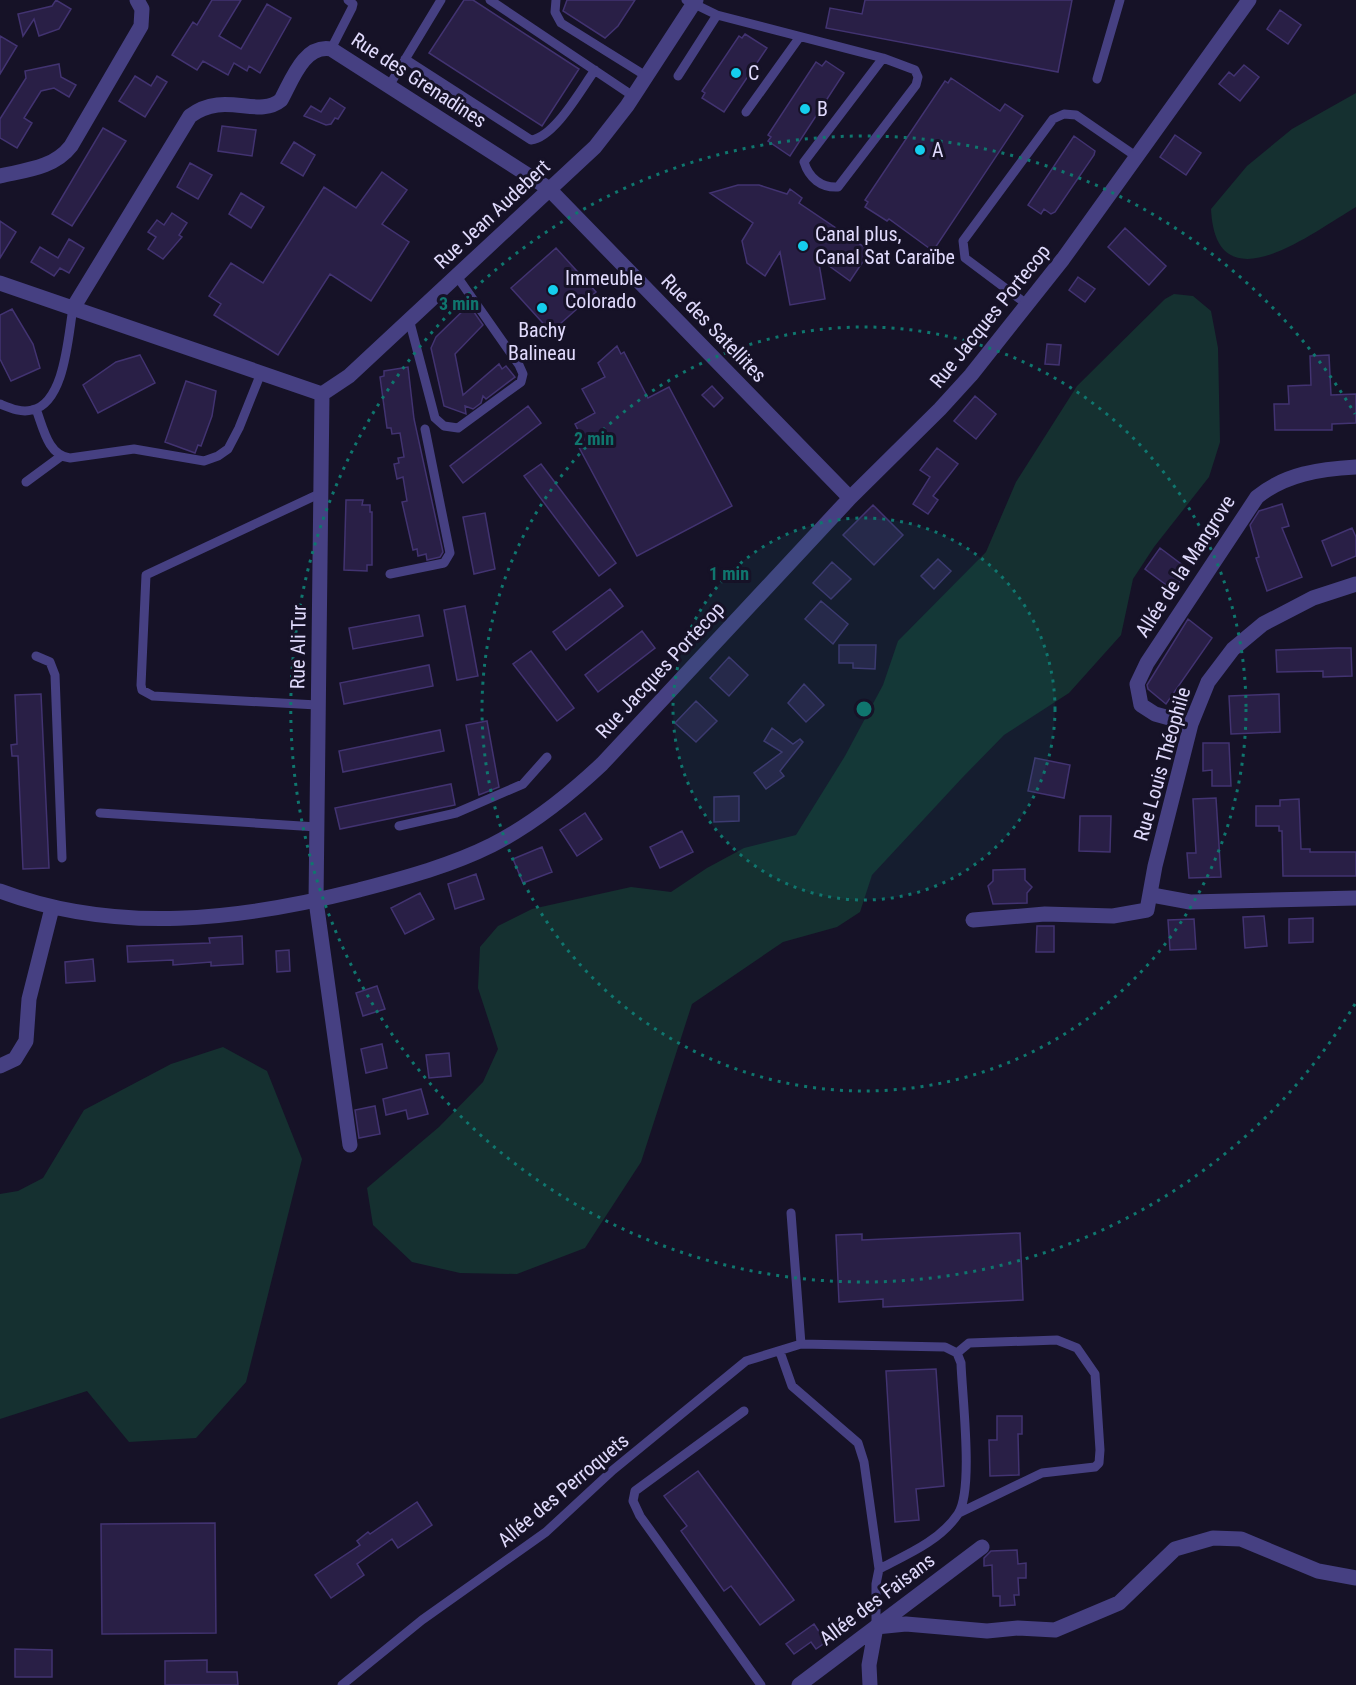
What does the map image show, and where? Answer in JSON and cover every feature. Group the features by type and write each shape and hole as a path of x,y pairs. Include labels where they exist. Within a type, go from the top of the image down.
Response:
{"street":[{"path":"0,176 48,165 71,146 141,26 141,9 137,0"},
{"name":"Rue Jacques Portecop","path":"0,891 52,908 128,919 192,919 316,901 387,883 465,858 529,824 575,789 602,764 850,498 940,409 1028,305 1249,0"},
{"name":"Rue Jean Audebert","path":"322,394 349,376 548,188 595,147 633,96 692,1"},
{"name":"Rue des Grenadines","path":"73,308 190,116 202,107 218,103 276,105 309,54 319,49 331,49 548,188"},
{"name":"Rue des Satellites","path":"548,188 850,498"},
{"path":"0,283 322,394"},
{"name":"Rue Ali Tur","path":"322,394 316,901 350,1145"},
{"name":"Allée de la Mangrove","path":"1191,724 1155,714 1141,705 1137,684 1147,663 1257,497 1272,486 1294,476 1356,467"},
{"name":"Rue Louis Théophile","path":"1152,895 1155,866 1191,724 1208,682 1248,634 1279,614 1312,598 1356,584"},
{"path":"973,920 1045,914 1113,916 1148,910 1152,895 1190,902 1356,898"},
{"path":"0,1066 15,1059 26,1041 29,999 52,908"},
{"path":"870,1685 869,1665 876,1627 906,1624 987,1631 1018,1628 1055,1630 1119,1603 1175,1549 1213,1538 1241,1539 1318,1571 1356,1578"},
{"name":"Allée des Faisans","path":"799,1685 982,1547"}],"lane":[{"path":"331,49 352,8 352,2 348,0"},
{"path":"389,86 441,0"},
{"path":"490,0 633,96"},
{"path":"556,0 555,12 561,23 646,76"},
{"path":"1096,80 1120,0"},
{"path":"692,1 717,15 883,58 912,68 918,77 916,85 838,187 823,186 807,171 804,162 883,58"},
{"path":"678,76 717,15"},
{"path":"746,112 799,38"},
{"path":"405,59 531,140 539,139 550,131 595,70"},
{"path":"1028,305 965,258 962,247 970,231 1053,119 1059,116 1076,115 1137,157"},
{"path":"410,319 435,418 444,426 458,428 521,382 523,374 519,365 456,275"},
{"path":"0,404 22,411 36,409 50,398 58,386 73,308"},
{"path":"36,409 54,452 60,457 70,458 134,449 204,461 228,449 261,373"},
{"path":"390,574 444,563 450,553 425,429"},
{"path":"26,482 60,457"},
{"path":"317,705 153,696 142,690 141,685 146,575 321,493"},
{"path":"36,656 50,662 55,675 62,858"},
{"path":"399,826 456,813 523,784 547,757"},
{"path":"99,813 317,827"},
{"path":"791,1213 801,1344 945,1347 957,1353 961,1364 966,1482 959,1513"},
{"path":"879,1569 938,1536 959,1513 1035,1475 1095,1467 1099,1463 1097,1382 1090,1364 1077,1348 1057,1340 969,1343 957,1353"},
{"name":"Allée des Perroquets","path":"342,1685 422,1620 546,1532 613,1470 746,1361 801,1344"},
{"path":"780,1352 792,1386 858,1443 864,1462 879,1569 876,1584 876,1627"},
{"path":"744,1411 635,1491 633,1501 640,1516 760,1685"}],"green space":[{"path":"1356,93 1356,207 1293,245 1269,255 1248,259 1230,254 1217,239 1211,209 1247,166 1292,129"},
{"path":"1174,294 1193,296 1211,311 1218,348 1220,442 1209,477 1154,547 1133,579 1121,635 1069,693 1004,735 962,778 872,875 860,912 837,927 783,942 692,1004 641,1162 585,1248 517,1274 460,1273 412,1262 373,1225 367,1188 439,1127 483,1082 498,1049 478,988 480,947 498,926 532,909 631,887 671,892 707,868 744,848 796,835 845,756 883,685 898,641 986,552 1016,482 1077,386 1165,299"},
{"path":"223,1047 267,1071 302,1159 246,1382 196,1438 129,1442 87,1391 0,1419 0,1194 18,1191 43,1178 84,1110 171,1064"}],"building":[{"path":"56,0 71,9 59,29 39,36 34,19 23,36 18,14 52,6"},
{"path":"212,0 241,0 219,36 241,49 267,4 291,18 260,73 249,66 247,71 234,63 228,75 203,61 197,70 172,55 193,22 197,25"},
{"path":"464,0 473,0 579,69 542,126 429,53"},
{"path":"567,0 635,0 618,26 605,38 563,11"},
{"path":"865,0 1072,0 1058,72 826,28 830,8 862,14"},
{"path":"1280,10 1301,25 1288,44 1267,29"},
{"name":"C","path":"745,34 767,48 724,112 702,98 705,93 702,91 739,36 742,38"},
{"path":"0,36 17,46 0,74"},
{"name":"B","path":"826,61 844,73 790,156 768,141 771,137 768,135 816,62 822,66"},
{"path":"59,64 61,77 76,85 69,97 54,88 41,91 24,118 32,123 17,148 0,138 0,119 26,78 25,71"},
{"path":"1244,65 1259,77 1240,101 1219,84 1229,72 1234,76"},
{"path":"135,76 151,86 157,76 167,82 145,117 119,101"},
{"path":"951,78 1000,111 1005,104 1023,116 933,251 889,219 887,221 865,207 868,202 865,200 945,81 948,83"},
{"path":"330,98 345,108 338,119 335,118 331,124 326,125 304,116 311,106 321,112"},
{"path":"222,126 256,130 252,156 218,151"},
{"path":"103,128 126,141 72,226 52,214"},
{"path":"1175,135 1201,153 1186,175 1160,157"},
{"path":"1074,136 1095,151 1094,155 1055,212 1051,214 1044,209 1041,214 1028,205"},
{"path":"294,142 315,155 303,176 281,163"},
{"path":"190,163 212,175 198,199 177,187"},
{"path":"382,172 407,190 382,224 409,242 371,301 330,274 278,355 214,315 221,304 209,296 231,263 263,283 324,187 356,208"},
{"name":"Canal plus, Canal Sat Caraïbe","path":"738,185 759,185 787,194 790,189 802,198 799,203 870,251 850,281 818,258 825,299 790,305 780,252 765,276 747,263 742,241 753,223 710,193"},
{"path":"241,193 264,207 251,228 229,214"},
{"path":"172,213 187,223 179,235 182,237 163,259 148,249 156,237 148,232 157,220 164,225"},
{"path":"0,221 16,232 0,258"},
{"path":"1125,228 1166,266 1149,285 1108,247"},
{"path":"69,239 84,248 69,273 60,268 54,276 31,262 40,247 58,258"},
{"name":"Immeuble Colorado","path":"556,248 596,292 551,332 511,288"},
{"path":"1078,277 1095,289 1085,302 1069,290"},
{"path":"469,305 483,325 455,354 463,395 499,364 502,369 506,366 515,377 486,399 483,396 481,403 473,409 465,406 466,414 444,406 431,348 436,337"},
{"path":"12,309 33,344 40,368 11,381 0,359 0,315"},
{"path":"1047,344 1061,345 1059,365 1045,364"},
{"path":"617,346 621,354 624,352 648,398 669,387 732,506 637,556 574,438 580,434 575,424 595,413 582,389 605,377 598,363"},
{"path":"140,355 155,383 98,413 83,385 116,362"},
{"path":"1329,355 1331,395 1356,394 1356,423 1332,424 1332,430 1275,430 1274,404 1289,404 1288,386 1311,385 1310,356"},
{"path":"408,367 414,419 443,552 440,557 427,560 426,554 418,556 417,549 413,550 402,502 407,501 403,477 397,479 394,464 399,463 398,458 404,457 400,433 392,434 391,428 387,428 380,377 384,376 384,371"},
{"path":"186,381 216,391 212,416 201,446 198,445 195,453 165,442"},
{"path":"712,386 723,398 714,407 702,395"},
{"path":"975,396 996,414 976,439 954,421"},
{"path":"528,406 541,423 463,483 450,466"},
{"path":"937,448 958,464 933,496 938,500 928,514 913,504 930,477 920,470"},
{"path":"541,464 616,563 599,576 524,476"},
{"path":"346,500 363,500 362,505 370,505 372,565 367,565 367,571 344,570"},
{"path":"1282,504 1289,526 1282,528 1302,577 1267,591 1256,558 1259,557 1250,525 1259,511"},
{"path":"873,505 903,535 874,565 843,535"},
{"path":"485,513 495,569 474,574 463,517"},
{"path":"1352,528 1356,537 1356,556 1332,566 1322,541"},
{"path":"1160,548 1189,570 1173,590 1145,569"},
{"path":"938,559 951,571 934,589 921,576"},
{"path":"832,562 851,579 831,599 813,583"},
{"path":"610,589 623,606 566,650 553,632"},
{"path":"821,601 848,624 833,644 805,619"},
{"path":"465,606 478,676 457,680 444,610"},
{"path":"419,615 423,636 353,649 349,628"},
{"path":"1188,619 1212,638 1166,704 1148,689 1147,685"},
{"path":"642,631 655,648 598,692 585,675"},
{"path":"839,645 876,645 875,669 853,668 853,663 839,663"},
{"path":"1351,648 1352,676 1323,677 1323,671 1277,672 1276,650"},
{"path":"531,651 574,708 557,721 513,664"},
{"path":"729,657 748,675 729,696 710,678"},
{"path":"429,665 433,686 344,704 340,683"},
{"path":"804,684 824,705 806,722 788,703"},
{"path":"41,694 49,868 23,869 18,756 12,756 11,745 17,744 15,695"},
{"path":"1279,694 1280,732 1231,734 1229,696"},
{"path":"696,701 717,721 696,742 675,723"},
{"path":"487,721 499,787 479,795 466,725"},
{"path":"772,728 793,744 800,739 803,742 780,771 784,776 766,789 754,773 782,752 764,741"},
{"path":"440,730 444,751 343,772 339,751"},
{"path":"1203,743 1229,743 1231,786 1212,786 1212,770 1203,771"},
{"path":"1035,758 1070,765 1064,798 1028,791"},
{"path":"451,784 455,805 340,829 335,808"},
{"path":"739,796 739,821 714,822 714,797"},
{"path":"1216,798 1221,877 1189,878 1187,853 1196,853 1193,799"},
{"path":"1299,799 1301,849 1310,849 1310,852 1356,852 1356,876 1283,876 1282,831 1279,831 1279,826 1256,826 1256,806 1280,806 1280,800"},
{"path":"585,813 602,839 577,856 560,830"},
{"path":"1080,816 1111,816 1110,852 1079,851"},
{"path":"682,831 693,852 660,868 650,847"},
{"path":"542,847 552,872 523,883 513,859"},
{"path":"1025,869 1025,880 1032,887 1027,893 1027,903 993,904 988,886 993,881 993,870"},
{"path":"476,874 484,899 455,909 448,884"},
{"path":"420,893 434,919 405,934 391,908"},
{"path":"1264,916 1267,946 1245,948 1243,917"},
{"path":"1313,918 1313,942 1289,943 1289,919"},
{"path":"1194,919 1196,949 1170,950 1168,920"},
{"path":"1037,926 1054,926 1054,952 1036,952"},
{"path":"242,936 243,964 211,966 211,962 173,965 173,960 128,962 127,946 210,943 209,938"},
{"path":"289,950 290,971 277,972 276,951"},
{"path":"93,959 95,981 66,983 65,962"},
{"path":"377,986 385,1009 363,1016 356,993"},
{"path":"382,1044 387,1068 366,1073 361,1049"},
{"path":"449,1053 451,1076 429,1078 426,1055"},
{"path":"421,1089 428,1114 408,1119 406,1110 386,1115 383,1099"},
{"path":"375,1106 380,1134 359,1138 355,1110"},
{"path":"1020,1233 1023,1300 883,1307 883,1299 839,1302 836,1235 862,1234 862,1240"},
{"path":"936,1369 944,1486 916,1489 919,1520 895,1522 886,1371"},
{"path":"997,1416 1022,1416 1022,1434 1018,1434 1019,1475 990,1476 989,1440 997,1440"},
{"path":"698,1471 794,1600 760,1625 731,1586 724,1591 681,1531 687,1526 664,1496"},
{"path":"417,1502 432,1525 398,1548 392,1539 357,1564 364,1575 331,1598 315,1575 360,1545 357,1541 368,1532 370,1534"},
{"path":"215,1523 216,1633 102,1634 101,1524"},
{"path":"1017,1550 1018,1564 1026,1563 1026,1578 1018,1578 1019,1595 1014,1595 1015,1605 1000,1606 1000,1596 993,1596 992,1565 984,1566 984,1558 991,1551"},
{"path":"814,1624 826,1642 816,1649 811,1642 794,1654 786,1644"},
{"path":"15,1649 52,1650 52,1677 15,1677"},
{"path":"207,1660 207,1672 237,1672 238,1685 165,1685 165,1661"}],"place":[{"name":"C","path":"736,73"},
{"name":"B","path":"805,109"},
{"name":"A","path":"920,150"},
{"name":"Canal plus, Canal Sat Caraïbe","path":"803,246"},
{"name":"Immeuble Colorado","path":"553,290"},
{"name":"Bachy Balineau","path":"542,308"}]}
